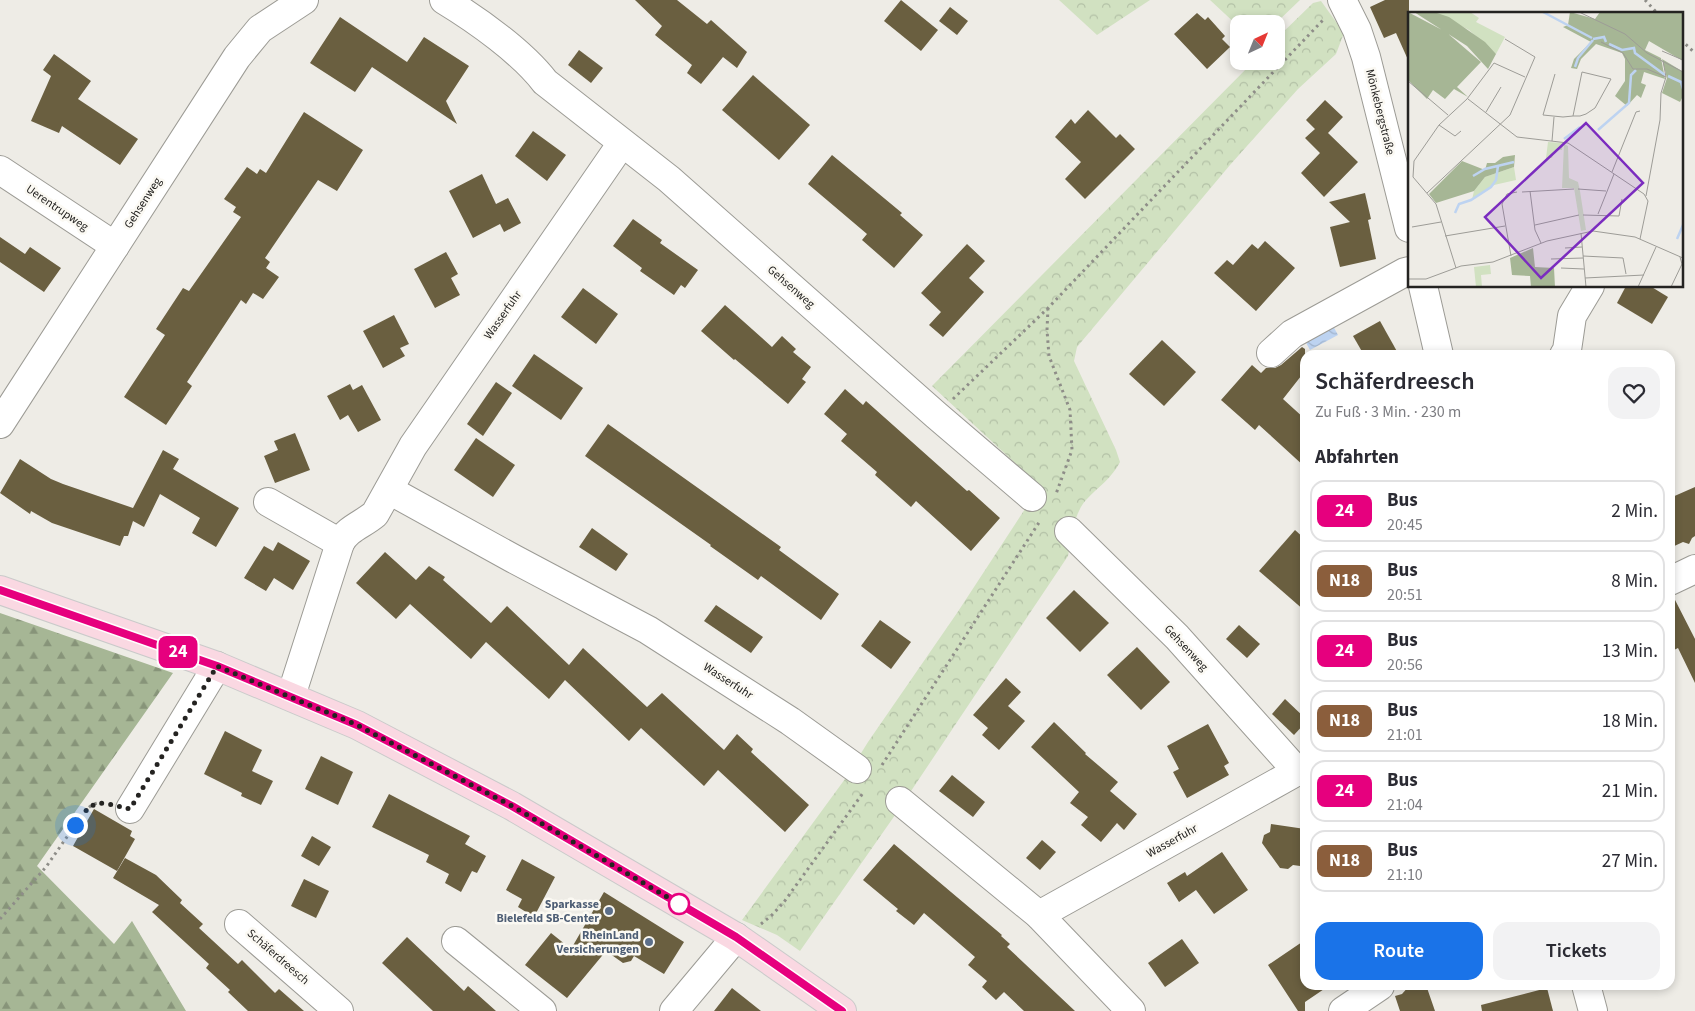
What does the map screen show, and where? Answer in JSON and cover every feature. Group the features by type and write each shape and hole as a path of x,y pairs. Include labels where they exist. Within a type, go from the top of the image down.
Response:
{"main road":[{"path":"0,590 217,666 357,725 747,931 842,1011"}],"street":[{"name":"Gehsenweg","path":"0,424 237,57 260,29 304,0"},
{"name":"Gehsenweg","path":"444,0 532,65 545,82 669,179 936,415 1043,503"},
{"name":"Mönkebergstraße","path":"1342,0 1358,30 1366,57 1408,224"},
{"name":"Wasserfuhr","path":"291,696 344,535 375,514 413,446 622,143"},
{"name":"Uerentrupweg","path":"0,170 115,246"},
{"path":"1271,352 1292,334 1408,272"},
{"path":"1423,288 1438,350"},
{"path":"1566,350 1572,316 1589,288"},
{"name":"Wasserfuhr","path":"389,490 514,560 648,630 790,721 865,775"},
{"path":"268,502 340,544"},
{"name":"Gehsenweg","path":"1069,531 1177,637 1300,768"},
{"path":"1675,579 1695,569"},
{"path":"130,809 217,666"},
{"name":"Wasserfuhr","path":"1039,915 1300,770"},
{"path":"900,801 1039,915 1131,1011"},
{"name":"Schäferdreesch","path":"239,924 339,1011"},
{"path":"674,1011 747,931"},
{"path":"456,941 542,1011"},
{"path":"1343,1011 1374,990"},
{"path":"1587,990 1593,1011"}],"path":[{"path":"936,415 1048,308 1342,0"},
{"path":"1645,0 1656,12"},
{"path":"1682,41 1695,53"},
{"path":"747,931 772,915 784,902 1043,503 1072,450 1070,410 1049,356 1048,308"},
{"path":"0,919 46,867 85,811 92,804 101,802 130,809"}],"green space":[{"path":"1059,0 1150,0 1097,35"},
{"path":"1210,0 1300,0 1284,15 1230,15 1230,19"},
{"path":"1321,1 1344,33 1336,54 1298,89 1230,165 1077,347 1074,361 1120,462 1109,478 1086,500 1078,512 1068,556 893,818 800,951 777,935 742,920 845,779 1040,486 932,386 1245,70 1285,70 1285,30 1313,3"},
{"path":"0,613 173,673 37,866 114,944 132,921 186,1011 0,1011"}],"water":[{"path":"1332,324 1338,335 1310,350 1304,339"}],"building":[{"path":"635,0 677,0 707,24 711,20 747,52 737,68 723,57 701,84 687,73 692,65 655,35 662,26"},
{"path":"901,0 938,30 921,51 884,21"},
{"path":"1385,0 1409,0 1408,60 1396,33 1384,38 1370,7"},
{"path":"950,7 968,21 957,35 939,21"},
{"path":"1197,13 1205,20 1208,17 1225,36 1222,39 1230,47 1207,69 1174,34"},
{"path":"340,17 407,62 424,37 469,66 446,101 457,124 372,67 355,92 310,63"},
{"path":"579,50 603,68 591,83 568,65"},
{"path":"54,54 91,81 78,99 138,139 120,165 62,126 59,133 31,121 51,76 43,70"},
{"path":"753,75 810,125 779,160 722,110"},
{"path":"1325,100 1343,117 1328,133 1358,162 1324,197 1301,173 1320,153 1305,138 1315,129 1306,120"},
{"path":"1088,110 1116,138 1120,134 1135,149 1085,199 1065,179 1081,162 1055,137 1071,119 1075,124"},
{"path":"304,112 363,150 337,191 318,180 265,258 270,262 266,268 279,277 263,299 253,293 246,304 241,300 187,382 192,386 166,425 124,397 165,335 156,329 183,288 189,291 241,217 233,212 236,207 224,199 247,167 257,174 260,169 266,173"},
{"path":"533,131 566,155 547,181 515,156"},
{"path":"832,155 902,213 900,215 923,235 894,268 862,240 867,234 808,184"},
{"path":"482,174 496,204 508,198 521,223 504,232 500,224 473,238 449,191"},
{"path":"1365,193 1371,219 1368,220 1376,259 1340,267 1330,227 1350,222 1329,202"},
{"path":"633,219 662,240 660,243 698,270 685,288 681,285 674,295 640,271 642,268 613,246"},
{"path":"0,237 25,254 30,247 61,268 44,292 0,262"},
{"path":"1265,241 1295,268 1256,311 1214,273 1227,260 1233,265 1252,244 1258,249"},
{"path":"967,244 985,261 969,278 984,292 943,337 929,325 941,312 921,293"},
{"path":"446,252 458,274 451,278 460,295 435,308 414,269"},
{"path":"583,288 618,314 596,344 561,317"},
{"path":"1625,288 1653,288 1668,297 1652,324 1617,303"},
{"path":"725,305 772,347 782,336 796,349 793,352 811,367 802,379 806,382 788,404 701,331"},
{"path":"394,315 409,344 400,348 405,356 383,368 363,331"},
{"path":"1380,321 1396,350 1361,350 1353,336"},
{"path":"1162,340 1196,372 1164,406 1129,374"},
{"path":"1302,347 1305,349 1300,350 1300,377 1283,399 1300,414 1300,462 1259,425 1255,430 1221,400 1252,365 1261,373 1266,368 1275,368"},
{"path":"534,354 583,388 561,420 512,386"},
{"path":"496,382 512,393 483,436 467,424"},
{"path":"350,384 353,390 362,385 381,420 358,432 348,415 340,420 327,396"},
{"path":"845,389 863,405 866,401 1000,518 971,551 916,501 911,507 875,475 877,472 841,441 847,434 824,414"},
{"path":"608,424 781,547 779,550 839,594 821,620 761,576 758,580 585,456"},
{"path":"295,433 310,470 275,483 264,456 278,450 274,441"},
{"path":"476,438 515,465 493,497 454,470"},
{"path":"163,450 179,459 173,469 239,508 216,547 192,533 200,518 160,494 144,527 133,521 128,536 124,536 120,546 52,523 31,511 30,514 0,493 20,459 51,479 133,508"},
{"path":"1695,487 1695,536 1689,544 1683,542 1675,546 1675,496"},
{"path":"592,528 628,554 616,571 579,547"},
{"path":"1295,530 1300,534 1300,607 1259,571"},
{"path":"278,542 310,561 293,590 274,578 266,591 244,578 264,546 273,551"},
{"path":"385,552 416,580 429,566 445,577 443,580 491,623 507,606 569,665 583,648 647,707 662,693 724,750 737,734 753,749 751,752 809,805 785,832 718,770 704,786 641,728 629,741 565,680 549,699 486,642 471,659 410,604 396,619 356,583"},
{"path":"1074,590 1109,623 1080,652 1046,618"},
{"path":"1675,600 1695,639 1695,683 1678,648 1675,650"},
{"path":"716,605 763,637 751,653 704,621"},
{"path":"880,620 911,642 891,669 861,646"},
{"path":"1239,625 1260,644 1247,658 1226,639"},
{"path":"1137,647 1170,682 1141,710 1107,675"},
{"path":"1006,678 1021,692 1008,706 1025,721 999,750 982,735 988,728 973,715"},
{"path":"1285,699 1300,713 1300,728 1294,735 1272,714"},
{"path":"1054,722 1085,754 1118,782 1110,791 1137,814 1124,830 1117,823 1101,842 1081,825 1088,817 1070,803 1079,792 1031,747"},
{"path":"1208,724 1229,763 1224,766 1229,775 1187,798 1173,772 1179,769 1167,746"},
{"path":"225,731 262,750 252,771 273,781 261,805 241,796 242,793 204,774"},
{"path":"321,756 353,772 338,805 305,789"},
{"path":"952,775 985,802 973,817 939,791"},
{"path":"389,794 470,836 465,844 486,856 477,873 472,871 461,892 445,883 449,874 426,862 429,855 372,827"},
{"path":"94,809 132,831 130,836 135,839 117,871 73,846"},
{"path":"1271,824 1300,828 1300,866 1293,865 1288,869 1280,868 1262,843 1264,835 1270,832"},
{"path":"312,836 331,847 319,866 301,856"},
{"path":"1042,840 1056,852 1040,870 1026,858"},
{"path":"894,844 1002,935 1010,944 1007,947 1075,1011 1024,1011 1004,992 996,1000 982,987 987,981 968,965 975,957 924,913 914,925 896,911 898,909 863,880"},
{"path":"1222,852 1248,890 1214,914 1196,890 1179,902 1167,883 1185,872 1187,876"},
{"path":"125,858 156,875 182,900 180,903 203,924 199,928 238,964 242,960 275,993 279,989 304,1011 248,1011 228,992 230,990 206,968 209,964 152,912 159,905 113,878"},
{"path":"522,859 555,877 534,917 518,907 522,899 506,890"},
{"path":"304,879 329,891 316,918 291,906"},
{"path":"604,892 684,942 664,974 634,956 631,961 623,963 606,951 567,998 525,965 551,933 571,949"},
{"path":"407,937 464,991 468,986 496,1011 433,1011 382,963"},
{"path":"1182,939 1199,963 1165,987 1148,963"},
{"path":"1300,943 1300,990 1323,990 1305,1002 1305,1011 1298,1011 1268,965"},
{"path":"732,988 761,1011 714,1011"},
{"path":"1406,990 1428,990 1435,1011 1400,1011 1395,996 1402,994"},
{"path":"1539,990 1548,990 1553,1011 1482,1011 1481,1005"}],"bus line":[{"name":"24","path":"0,590 217,666 357,725 512,806 736,937 842,1011"}],"place":[{"name":"Sparkasse Bielefeld SB-Center","path":"609,911"},
{"name":"RheinLand Versicherungen","path":"649,942"}],"route":[{"path":"75,825 92,804 101,802 130,809 217,666 357,725 512,806 686,908 679,904"}]}
